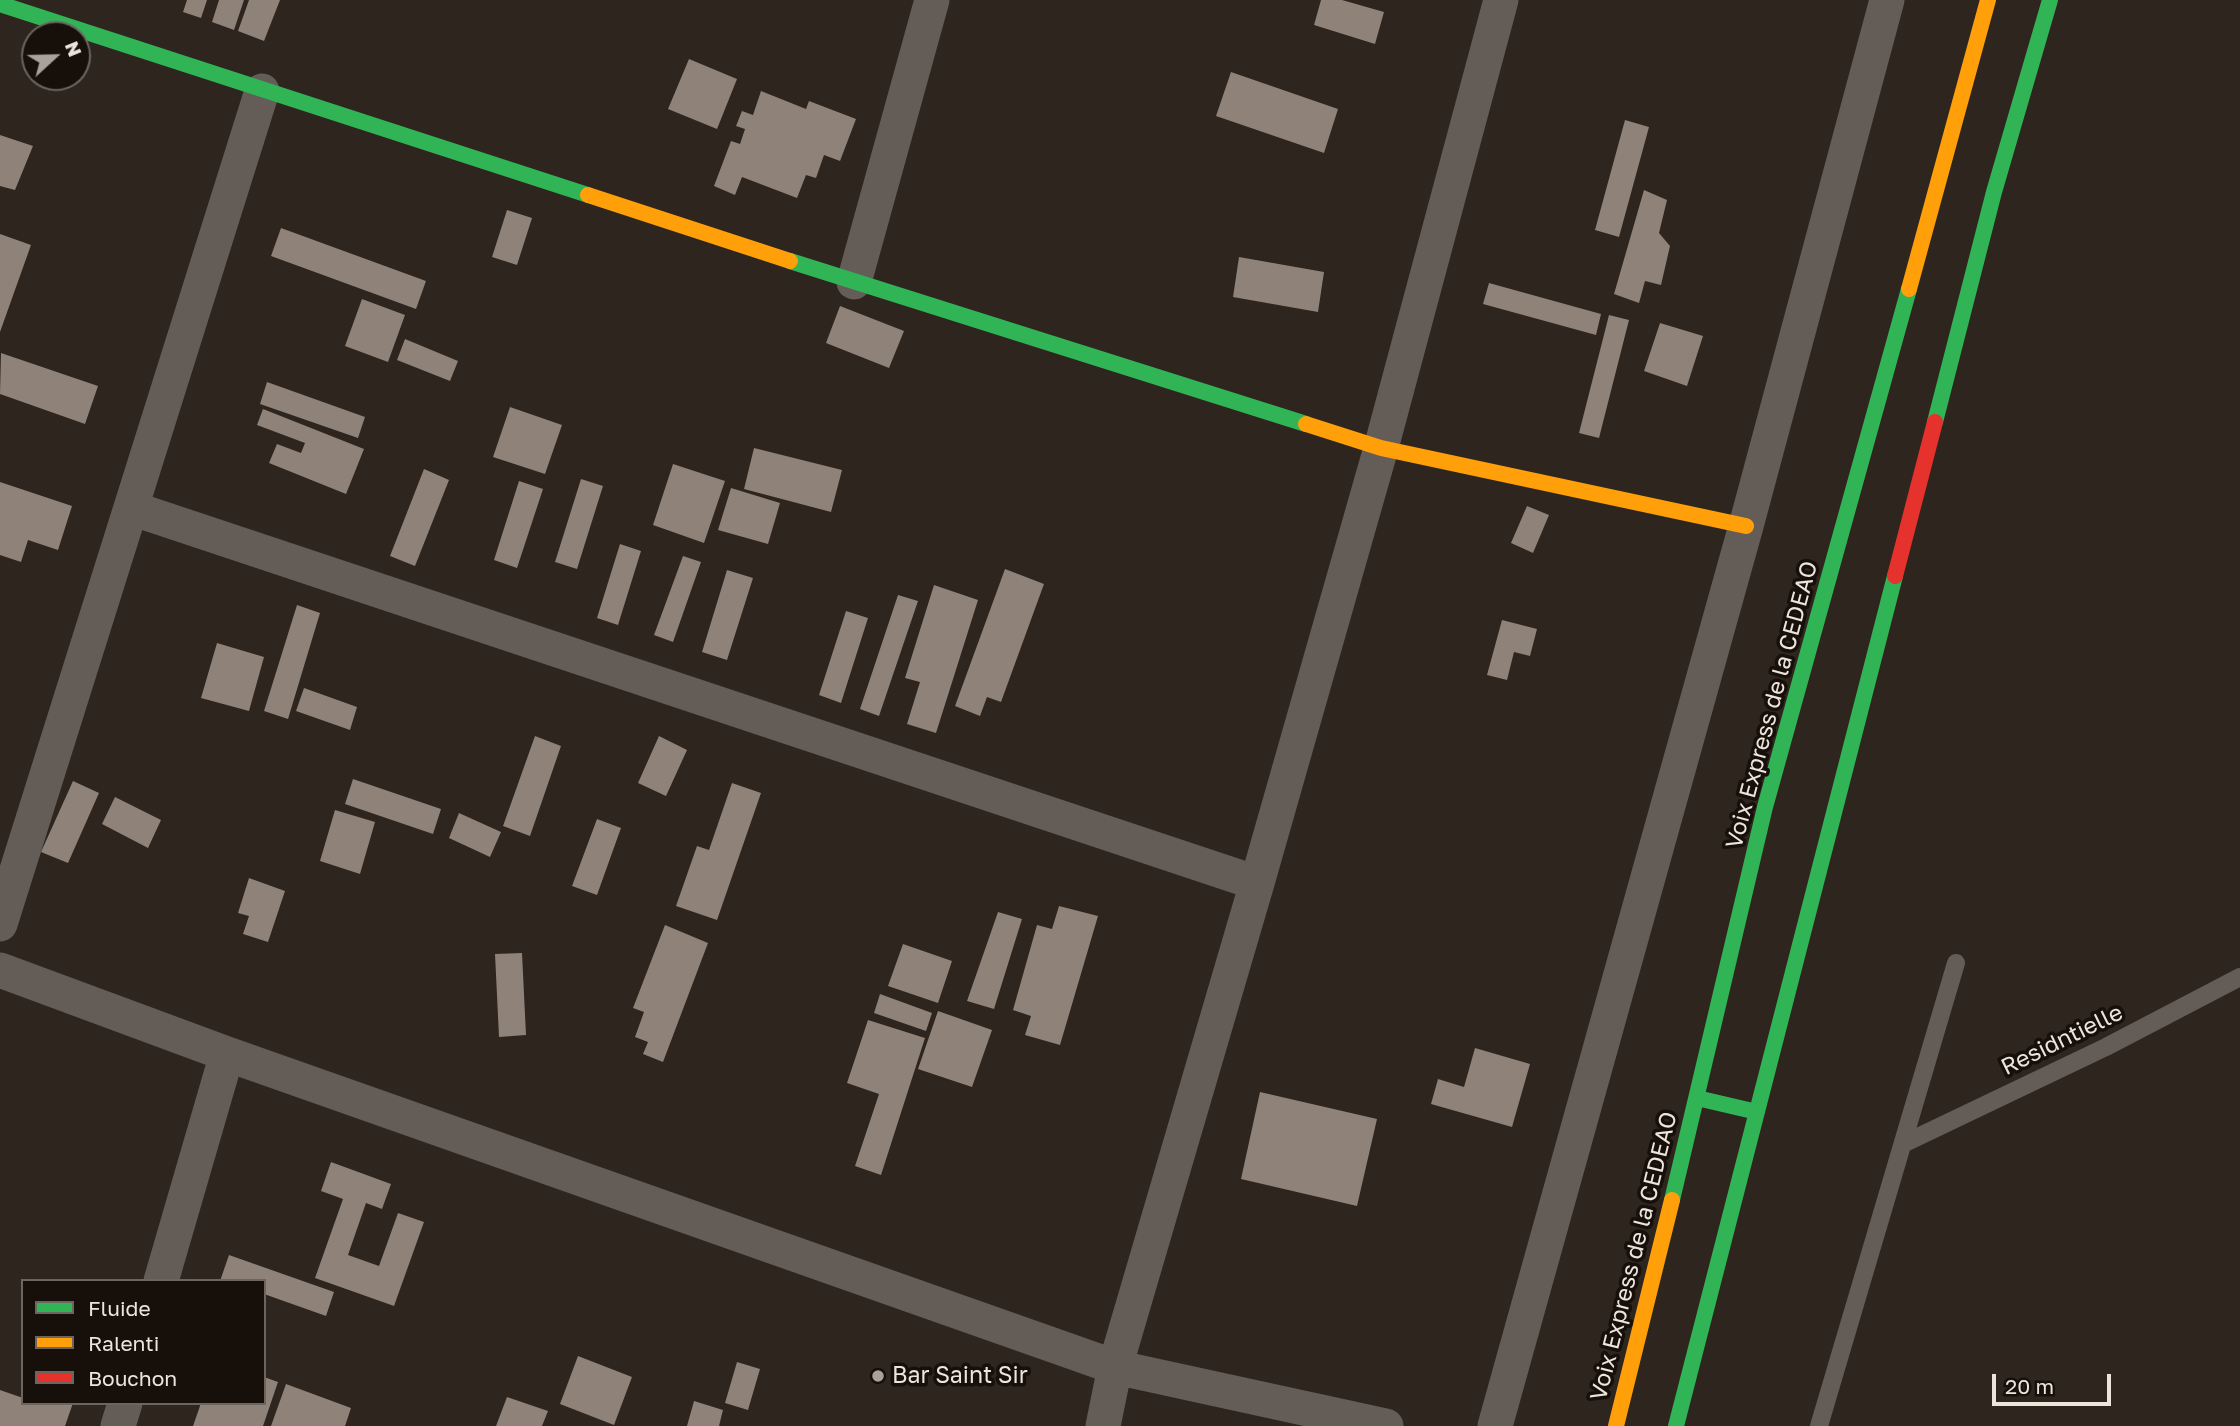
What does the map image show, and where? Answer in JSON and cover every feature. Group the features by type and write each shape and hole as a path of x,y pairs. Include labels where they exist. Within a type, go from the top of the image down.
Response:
{"main road":[{"name":"Voix Express de la CEDEAO","path":"1616,1426 1765,807 1988,0"},
{"path":"1676,1426 1994,192 2050,0"},
{"path":"0,5 854,282 1381,448 1746,526"},
{"path":"1697,1098 1757,1112"}],"street":[{"path":"854,282 932,0"},
{"path":"1104,1426 1115,1367 1381,448 1501,0"},
{"path":"1495,1426 1746,526 1887,0"},
{"path":"0,924 262,90"},
{"path":"131,508 1257,883"},
{"path":"0,970 227,1054 1115,1367 1386,1426"},
{"path":"162,1279 227,1054"},
{"path":"118,1426 124,1405"}],"lane":[{"path":"1819,1426 1956,963"},
{"name":"Residntielle","path":"1903,1143 2106,1048 2240,976"}],"building":[{"path":"187,0 207,0 201,18 183,12"},
{"path":"219,0 244,0 234,30 212,22"},
{"path":"249,0 280,0 264,41 238,31"},
{"path":"1321,0 1342,0 1384,12 1375,44 1314,25"},
{"path":"689,59 737,79 717,129 668,109"},
{"path":"1231,72 1338,109 1324,153 1216,116"},
{"path":"761,91 806,109 809,101 856,119 840,161 824,155 816,178 806,175 797,198 742,177 735,195 714,186 731,141 740,144 745,129 736,126 742,111 753,115"},
{"path":"1625,120 1649,127 1619,237 1595,230"},
{"path":"0,135 33,146 15,190 0,186"},
{"path":"1644,190 1667,200 1659,233 1670,246 1661,285 1645,281 1639,303 1614,294"},
{"path":"507,210 532,218 517,265 492,257"},
{"path":"281,228 426,281 416,309 271,256"},
{"path":"0,234 31,245 0,332"},
{"path":"1239,257 1324,272 1318,312 1233,297"},
{"path":"1489,283 1601,314 1596,335 1483,304"},
{"path":"362,299 405,315 388,362 345,346"},
{"path":"840,306 904,331 889,368 826,343"},
{"path":"1609,315 1629,320 1599,438 1579,433"},
{"path":"1660,323 1703,336 1687,386 1644,371"},
{"path":"405,339 458,361 450,381 397,360"},
{"path":"1,353 98,386 85,424 0,394"},
{"path":"267,382 365,417 358,438 260,404"},
{"path":"510,407 562,425 545,474 493,457"},
{"path":"263,409 364,449 346,494 269,463 277,444 301,453 305,443 257,425"},
{"path":"754,448 842,470 831,512 744,489"},
{"path":"673,464 725,481 704,543 653,525"},
{"path":"424,469 449,480 415,566 390,556"},
{"path":"581,479 603,486 577,569 555,562"},
{"path":"519,481 543,489 517,568 494,560"},
{"path":"0,482 72,506 58,550 28,540 21,562 0,555"},
{"path":"731,488 780,503 768,544 718,530"},
{"path":"1527,506 1549,515 1533,553 1511,543"},
{"path":"620,544 641,551 618,625 597,618"},
{"path":"683,556 701,562 673,642 654,635"},
{"path":"1005,569 1044,584 1001,702 987,697 980,716 955,706"},
{"path":"727,570 753,578 727,660 702,652"},
{"path":"934,585 978,600 936,733 907,724 920,682 905,678"},
{"path":"898,595 918,601 879,716 860,709"},
{"path":"297,605 320,613 288,719 264,711"},
{"path":"846,611 868,618 841,703 819,695"},
{"path":"1502,620 1537,629 1530,656 1514,652 1507,680 1487,675"},
{"path":"217,643 264,657 249,711 201,698"},
{"path":"304,688 357,707 350,730 296,711"},
{"path":"535,736 561,746 530,836 503,826"},
{"path":"659,736 687,750 666,796 638,783"},
{"path":"353,779 441,809 433,834 345,804"},
{"path":"73,781 99,793 68,863 41,852"},
{"path":"732,783 761,793 717,920 676,906 697,846 709,850"},
{"path":"115,797 161,820 148,848 102,824"},
{"path":"335,810 375,822 360,874 320,861"},
{"path":"459,813 501,832 490,857 449,838"},
{"path":"597,819 621,828 597,895 572,886"},
{"path":"249,878 285,891 268,942 243,934 249,916 238,913"},
{"path":"1059,906 1098,916 1060,1045 1025,1035 1031,1016 1013,1010 1037,925 1052,929"},
{"path":"998,912 1022,919 994,1009 967,1001"},
{"path":"665,925 708,943 663,1062 643,1054 648,1042 635,1037 644,1012 633,1008"},
{"path":"903,944 952,961 938,1003 888,986"},
{"path":"522,953 526,1035 499,1037 495,954"},
{"path":"880,994 932,1013 926,1031 874,1013"},
{"path":"938,1011 992,1030 972,1087 918,1069"},
{"path":"868,1020 925,1038 881,1175 855,1166 879,1094 847,1083"},
{"path":"1475,1048 1530,1064 1512,1127 1431,1104 1438,1079 1464,1087"},
{"path":"1260,1092 1377,1119 1357,1206 1241,1179"},
{"path":"331,1162 391,1184 382,1209 366,1203 348,1255 379,1266 398,1213 424,1222 394,1306 315,1278 343,1199 321,1191"},
{"path":"229,1255 334,1292 326,1316 266,1295 266,1279 221,1279"},
{"path":"578,1356 632,1377 614,1425 560,1404"},
{"path":"737,1362 760,1369 748,1410 725,1403"},
{"path":"266,1378 278,1382 263,1426 193,1426 200,1405 266,1405"},
{"path":"286,1384 351,1408 345,1426 271,1426"},
{"path":"0,1390 21,1397 21,1405 72,1405 65,1426 0,1426"},
{"path":"507,1397 548,1411 542,1426 496,1426"},
{"path":"694,1401 723,1410 719,1426 687,1426"}],"traffic: fast":[{"path":"1935,422 1994,192 2050,0"},
{"path":"0,4 588,195"},
{"path":"790,261 1306,424"},
{"path":"1672,1200 1765,807 1909,289"},
{"path":"1676,1426 1895,576"},
{"path":"1697,1098 1757,1112"}],"traffic: slow":[{"path":"1909,289 1988,0"},
{"path":"588,195 790,261"},
{"path":"1306,424 1381,448 1746,526"},
{"path":"1616,1426 1672,1200"}],"traffic: jam":[{"path":"1895,576 1935,422"}],"place":[{"name":"Bar Saint Sir","path":"878,1376"}]}
